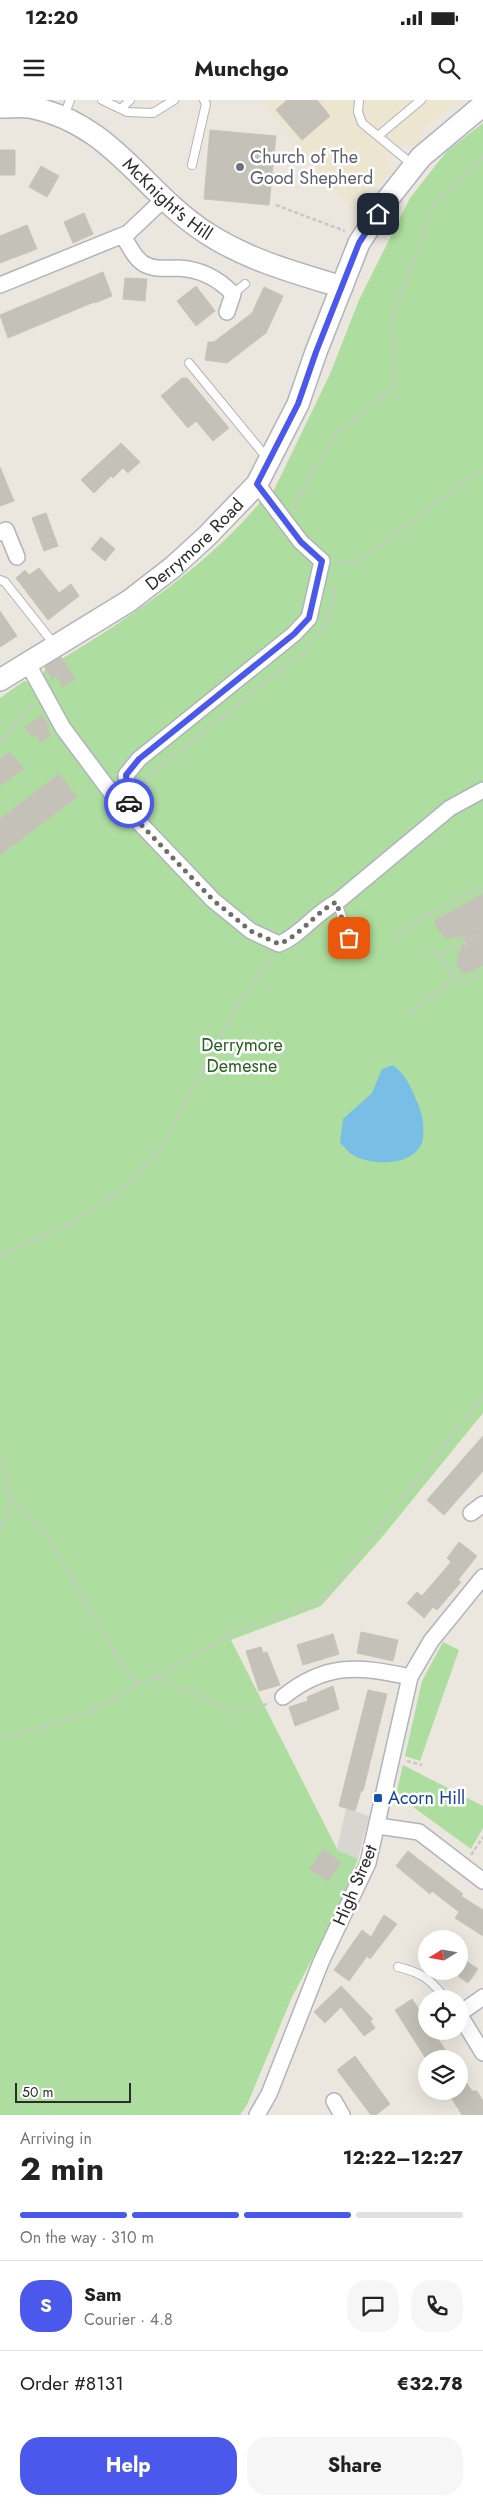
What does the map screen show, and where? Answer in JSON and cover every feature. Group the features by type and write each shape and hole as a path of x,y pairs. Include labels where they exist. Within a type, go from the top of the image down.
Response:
{"main road":[{"name":"Derrymore Road","path":"0,680 129,601 173,567 207,536 257,484 298,404 316,352 361,240 421,157 483,105"},
{"name":"McKnight's Hill","path":"0,107 67,109 122,156 164,199 207,234 242,253 342,287"}],"street":[{"path":"0,285 123,236 138,226 164,199"},
{"path":"123,236 142,263 152,268 196,270 210,275 234,294 228,312"},
{"path":"131,814 126,775 139,759 294,634 309,618 326,562 291,528 257,484"},
{"path":"0,532 6,530 18,557"},
{"path":"28,664 63,728 113,795 213,900 251,931 279,944 287,940 336,902 450,808 483,790"},
{"name":"High Street","path":"257,2115 269,2094 321,1962 368,1863 378,1826 410,1677 431,1641 483,1577"},
{"path":"283,1697 301,1682 333,1671 361,1669 410,1677"},
{"path":"378,1826 419,1832 483,1881"},
{"path":"468,2008 483,1997"},
{"path":"468,2029 483,2053"},
{"path":"334,2101 342,2115"}],"lane":[{"path":"102,100 127,112 153,113 174,100"},
{"path":"121,109 130,100"},
{"path":"192,164 206,104 204,100"},
{"path":"359,100 358,112 362,123 414,166"},
{"path":"378,136 421,100"},
{"path":"234,294 245,284"},
{"path":"189,363 264,456 270,460"},
{"path":"0,580 5,582 55,646"},
{"path":"336,902 349,938"},
{"path":"398,1967 416,1971 430,1979 439,1990"}],"path":[{"path":"291,528 300,521 295,509 297,499 336,434 394,388 394,315 436,200 483,158"},
{"path":"276,205 346,231 361,240"},
{"path":"141,784 155,769 304,651 322,633 332,607 334,592 326,562 342,564 359,561 483,469"},
{"path":"0,742 43,692"},
{"path":"393,935 472,890 483,888"},
{"path":"440,956 476,934"},
{"path":"461,936 467,947"},
{"path":"0,1256 72,1223 124,1188 165,1142 234,1010 272,959 279,944"},
{"path":"430,948 440,956 463,984 483,974"},
{"path":"405,1018 457,975"},
{"path":"0,1740 88,1713 232,1633 322,1599 483,1396"},
{"path":"0,1454 11,1499 0,1529"},
{"path":"11,1499 43,1528 124,1668 138,1684"},
{"path":"154,1677 237,1713 261,1707 283,1697"},
{"path":"0,1736 6,1738"},
{"path":"470,1855 483,1837"}],"shaded area":[{"path":"262,100 459,100 422,130 421,141 413,146 406,144 386,160 392,172 348,207"},
{"path":"346,1808 369,1816 358,1859 337,1850"}],"green space":[{"name":"Derrymore Demesne","path":"483,123 483,1413 383,1536 321,1606 231,1640 337,1849 339,1842 356,1852 358,1859 334,1918 292,1997 247,2105 240,2115 0,2115 0,698 24,681 31,682 43,674 45,669 132,614 161,593 215,549 262,500 266,501 273,492 330,374 359,300 410,198 447,151"},
{"path":"443,1642 459,1650 420,1761 405,1756 422,1681"},
{"path":"403,1765 483,1806 483,1828 471,1849 402,1799 397,1790"}],"water":[{"path":"393,1065 411,1088 421,1111 423,1138 420,1148 413,1155 393,1162 370,1161 359,1158 351,1154 340,1143 343,1119 372,1093 382,1069"}],"building":[{"path":"287,100 317,100 330,116 302,140 276,110"},
{"name":"Church of The Good Shepherd","path":"210,130 276,136 269,205 204,199"},
{"path":"0,150 15,150 15,175 0,175"},
{"path":"41,166 59,176 47,197 29,187"},
{"path":"84,213 93,234 73,243 64,222"},
{"path":"27,225 37,249 0,263 0,236"},
{"path":"103,272 112,296 8,338 0,315"},
{"path":"125,278 147,279 145,301 123,299"},
{"path":"196,286 215,311 196,326 177,301"},
{"path":"264,287 283,296 266,333 227,363 205,360 208,342 214,342 252,313"},
{"path":"182,378 187,378 229,428 213,441 196,421 188,428 161,396"},
{"path":"121,443 140,462 128,473 123,468 113,478 111,476 94,493 81,480"},
{"path":"0,467 14,501 0,506"},
{"path":"46,513 58,546 44,551 32,518"},
{"path":"101,537 115,549 105,561 91,549"},
{"path":"39,568 59,593 71,584 79,596 48,620 16,578 25,570 29,575"},
{"path":"0,611 17,636 0,647"},
{"path":"61,657 75,679 63,687 56,676 52,679 45,667"},
{"path":"41,715 49,726 46,728 51,735 41,742 36,735 33,737 25,727"},
{"path":"10,752 24,769 0,786 0,759"},
{"path":"59,774 77,797 0,855 0,819"},
{"path":"483,894 483,965 468,973 463,973 457,966 457,958 467,935 446,939 436,927 435,920"},
{"path":"483,1436 483,1471 444,1515 427,1500"},
{"path":"459,1542 477,1556 458,1580 461,1582 437,1610 433,1607 424,1618 407,1603 417,1592 422,1596 451,1562 447,1558"},
{"path":"361,1632 398,1640 393,1661 357,1653"},
{"path":"333,1634 339,1654 303,1665 297,1645"},
{"path":"261,1647 263,1653 267,1652 280,1685 259,1691 246,1651"},
{"path":"333,1686 339,1709 295,1726 289,1707 308,1701 307,1697"},
{"path":"368,1690 387,1694 363,1791 361,1791 355,1811 339,1806"},
{"path":"323,1849 341,1862 328,1881 310,1869"},
{"path":"408,1851 463,1894 461,1896 483,1910 483,1936 455,1918 459,1912 432,1891 430,1894 396,1866"},
{"path":"384,1915 397,1924 370,1959 367,1956 349,1981 334,1970 362,1930 371,1937"},
{"path":"468,1962 478,1969 468,1983 464,1980 468,1980"},
{"path":"341,1986 373,2019 370,2021 375,2028 364,2036 341,2007 325,2023 314,2012"},
{"path":"412,1999 418,2008 418,2040 439,2040 445,2050 420,2050 395,2010"},
{"path":"355,2056 390,2104 376,2115 371,2115 337,2070"},
{"path":"468,2085 472,2091 477,2091 483,2101 483,2115 462,2115 453,2100 468,2100"}],"way so far":[{"path":"129,803 131,814 213,900 251,931 279,944 287,940 336,902 349,938"}],"place":[{"name":"Church of The Good Shepherd","path":"240,167"},
{"name":"Acorn Hill","path":"378,1798"}],"route":[{"path":"129,803 126,775 139,759 294,634 309,618 322,561 301,542 257,484 298,404 316,352 359,243 378,214"}]}
